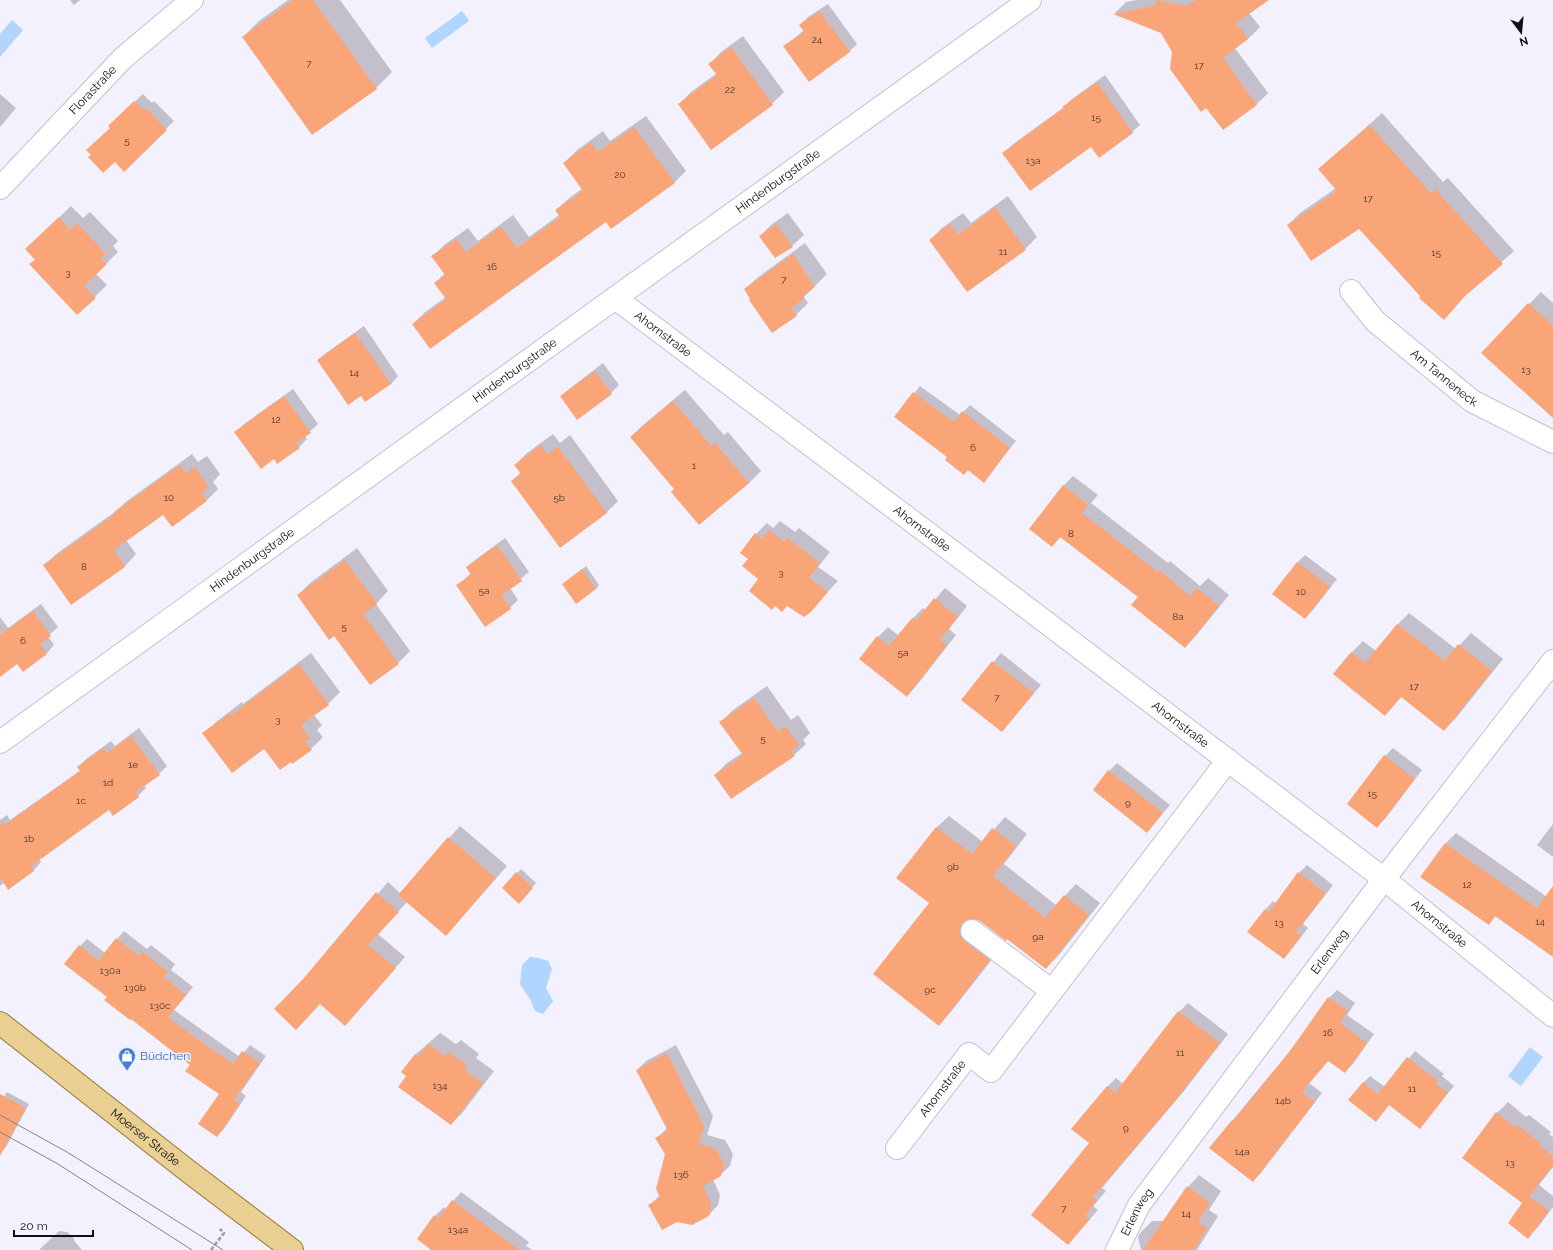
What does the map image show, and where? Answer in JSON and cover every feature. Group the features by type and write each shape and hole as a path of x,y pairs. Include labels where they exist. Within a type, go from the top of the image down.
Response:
{"main road":[{"name":"Moerser Straße","path":"0,1023 188,1171 292,1250"}],"street":[{"name":"Florastraße","path":"0,188 123,58 192,0"},
{"name":"Hindenburgstraße","path":"0,742 1030,0"},
{"name":"Am Tanneneck","path":"1351,291 1375,321 1472,401 1553,442"},
{"name":"Ahornstraße","path":"615,298 1384,879 1553,1016"},
{"name":"Erlenweg","path":"1117,1250 1138,1205 1384,879 1553,661"},
{"name":"Ahornstraße","path":"897,1148 969,1054 991,1071 1228,760"},
{"path":"972,931 1052,991"}],"water":[{"path":"462,11 469,21 432,48 425,38"},
{"path":"12,20 23,30 0,57 0,34"},
{"path":"530,957 548,961 552,969 546,988 553,1001 543,1014 535,1011 531,1001 520,984 522,965"},
{"path":"1530,1047 1543,1057 1521,1086 1508,1076"}],"building":[{"path":"293,0 313,0 377,89 312,135 242,37"},
{"path":"1157,0 1186,6 1196,0 1269,0 1236,23 1248,39 1223,58 1257,105 1223,130 1206,108 1201,112 1170,69 1172,52 1161,33 1113,14 1154,6"},
{"path":"819,11 850,52 809,82 783,46 804,32 799,25"},
{"path":"731,47 773,105 711,150 678,104 717,75 708,64"},
{"path":"1097,82 1133,133 1099,158 1091,147 1030,191 1002,153"},
{"path":"134,101 144,110 146,108 167,130 124,172 115,162 103,173 88,157 91,155 86,150 110,128 108,126"},
{"path":"1369,125 1431,193 1435,189 1503,264 1465,296 1444,320 1419,298 1420,296 1359,229 1311,261 1287,225 1337,191 1318,169"},
{"path":"634,127 675,183 611,229 606,222 430,349 412,324 446,299 434,283 445,275 431,256 456,239 466,252 501,226 517,248 560,217 555,210 583,191 563,163 591,142 598,152"},
{"path":"995,207 1026,250 967,292 929,240 950,224 958,235"},
{"path":"59,217 70,230 77,223 106,254 101,259 107,264 84,286 96,298 77,315 29,264 35,260 25,249"},
{"path":"776,224 793,247 775,258 759,236"},
{"path":"793,254 815,287 802,296 804,299 791,308 797,316 772,333 749,300 750,299 744,289"},
{"path":"1528,303 1553,325 1553,418 1481,353"},
{"path":"355,333 391,384 365,402 361,396 348,405 317,360"},
{"path":"595,371 612,394 577,420 560,396"},
{"path":"913,392 954,422 962,411 1010,448 984,483 968,470 964,475 945,460 947,457 894,417"},
{"path":"284,396 311,433 296,443 300,448 277,464 274,459 261,469 234,432"},
{"path":"673,401 711,446 715,443 749,483 699,525 671,492 674,489 630,437"},
{"path":"541,445 547,454 558,447 607,513 560,548 511,481 521,474 514,465"},
{"path":"180,465 186,473 195,467 209,487 201,493 207,501 172,527 163,515 114,550 125,567 71,605 43,565 115,514 114,512"},
{"path":"1063,485 1088,505 1082,513 1158,572 1159,570 1190,596 1197,588 1219,606 1185,648 1131,605 1138,597 1060,537 1052,547 1029,529"},
{"path":"769,530 784,542 788,538 820,563 809,578 828,592 811,612 804,617 787,606 782,612 775,606 772,610 749,591 758,579 742,566 748,559 740,553 755,533 762,539"},
{"path":"497,545 522,581 502,595 511,609 485,627 456,585 471,575 466,567"},
{"path":"345,560 377,604 363,614 399,664 370,685 334,636 329,640 297,595"},
{"path":"1297,562 1330,587 1305,619 1272,594"},
{"path":"582,569 596,589 576,604 562,584"},
{"path":"934,598 958,617 940,640 947,645 907,697 859,659 877,636 889,646 912,618 916,621"},
{"path":"33,611 51,636 40,644 47,654 23,672 17,664 0,677 0,635"},
{"path":"1397,624 1445,661 1458,644 1492,671 1444,731 1401,697 1385,716 1333,674 1351,652 1365,663"},
{"path":"992,661 1034,693 1002,732 961,700"},
{"path":"299,664 329,705 301,725 310,738 305,741 312,750 292,764 291,762 280,770 264,749 232,773 202,733 230,713 231,715"},
{"path":"754,698 778,732 785,726 799,745 791,751 795,756 731,799 714,775 743,755 719,722"},
{"path":"131,736 160,775 136,792 139,797 113,816 109,810 31,866 34,871 8,890 0,877 0,824 6,824 80,771 77,767 103,748 107,753"},
{"path":"1384,755 1415,779 1377,828 1347,804"},
{"path":"1108,770 1163,813 1147,833 1093,790"},
{"path":"936,827 972,854 992,828 1016,846 993,876 1045,918 1064,895 1089,915 1046,969 1007,939 1006,941 980,921 973,919 962,923 960,929 961,936 964,941 990,960 939,1026 873,974 929,903 896,878"},
{"path":"448,837 496,878 446,936 398,895"},
{"path":"1445,843 1537,908 1553,886 1553,957 1495,916 1489,925 1420,877"},
{"path":"516,872 533,888 519,904 502,888"},
{"path":"1298,872 1326,893 1296,932 1301,936 1284,959 1247,932 1265,909 1269,912"},
{"path":"376,892 399,912 368,945 396,968 345,1026 320,1004 296,1030 274,1009 304,978"},
{"path":"116,938 139,956 143,952 168,972 164,977 186,995 168,1018 233,1064 242,1051 260,1063 234,1100 240,1104 217,1137 198,1124 219,1094 185,1071 190,1065 104,1000 107,997 64,964 79,945 98,961"},
{"path":"1328,997 1348,1011 1340,1023 1367,1043 1345,1073 1328,1061 1302,1092 1315,1102 1253,1182 1209,1148 1290,1051"},
{"path":"1178,1011 1220,1043 1175,1101 1093,1197 1097,1201 1085,1216 1090,1219 1068,1245 1031,1215 1089,1143 1071,1129 1107,1086 1115,1093"},
{"path":"428,1044 445,1056 448,1052 468,1066 465,1071 483,1083 451,1125 398,1087 406,1076 401,1072 415,1054 419,1056"},
{"path":"667,1053 704,1126 699,1144 716,1149 724,1164 721,1176 703,1186 711,1204 709,1216 692,1225 677,1222 662,1230 648,1205 660,1198 656,1189 665,1154 655,1138 668,1131 636,1070"},
{"path":"1407,1057 1438,1081 1436,1084 1448,1093 1420,1129 1389,1105 1376,1122 1348,1100 1363,1082 1378,1094"},
{"path":"0,1094 26,1108 0,1156"},
{"path":"1496,1112 1515,1127 1517,1125 1541,1143 1539,1145 1553,1156 1553,1166 1529,1196 1549,1211 1528,1239 1508,1223 1522,1203 1462,1158"},
{"path":"1187,1186 1210,1203 1198,1222 1207,1228 1194,1250 1143,1250"},
{"path":"452,1200 519,1250 431,1250 417,1239 434,1215 438,1219"}],"tram line":[{"path":"0,1115 67,1152 223,1250"},
{"path":"0,1132 58,1164 192,1250"}],"place":[{"name":"Büdchen","path":"127,1071"}]}
